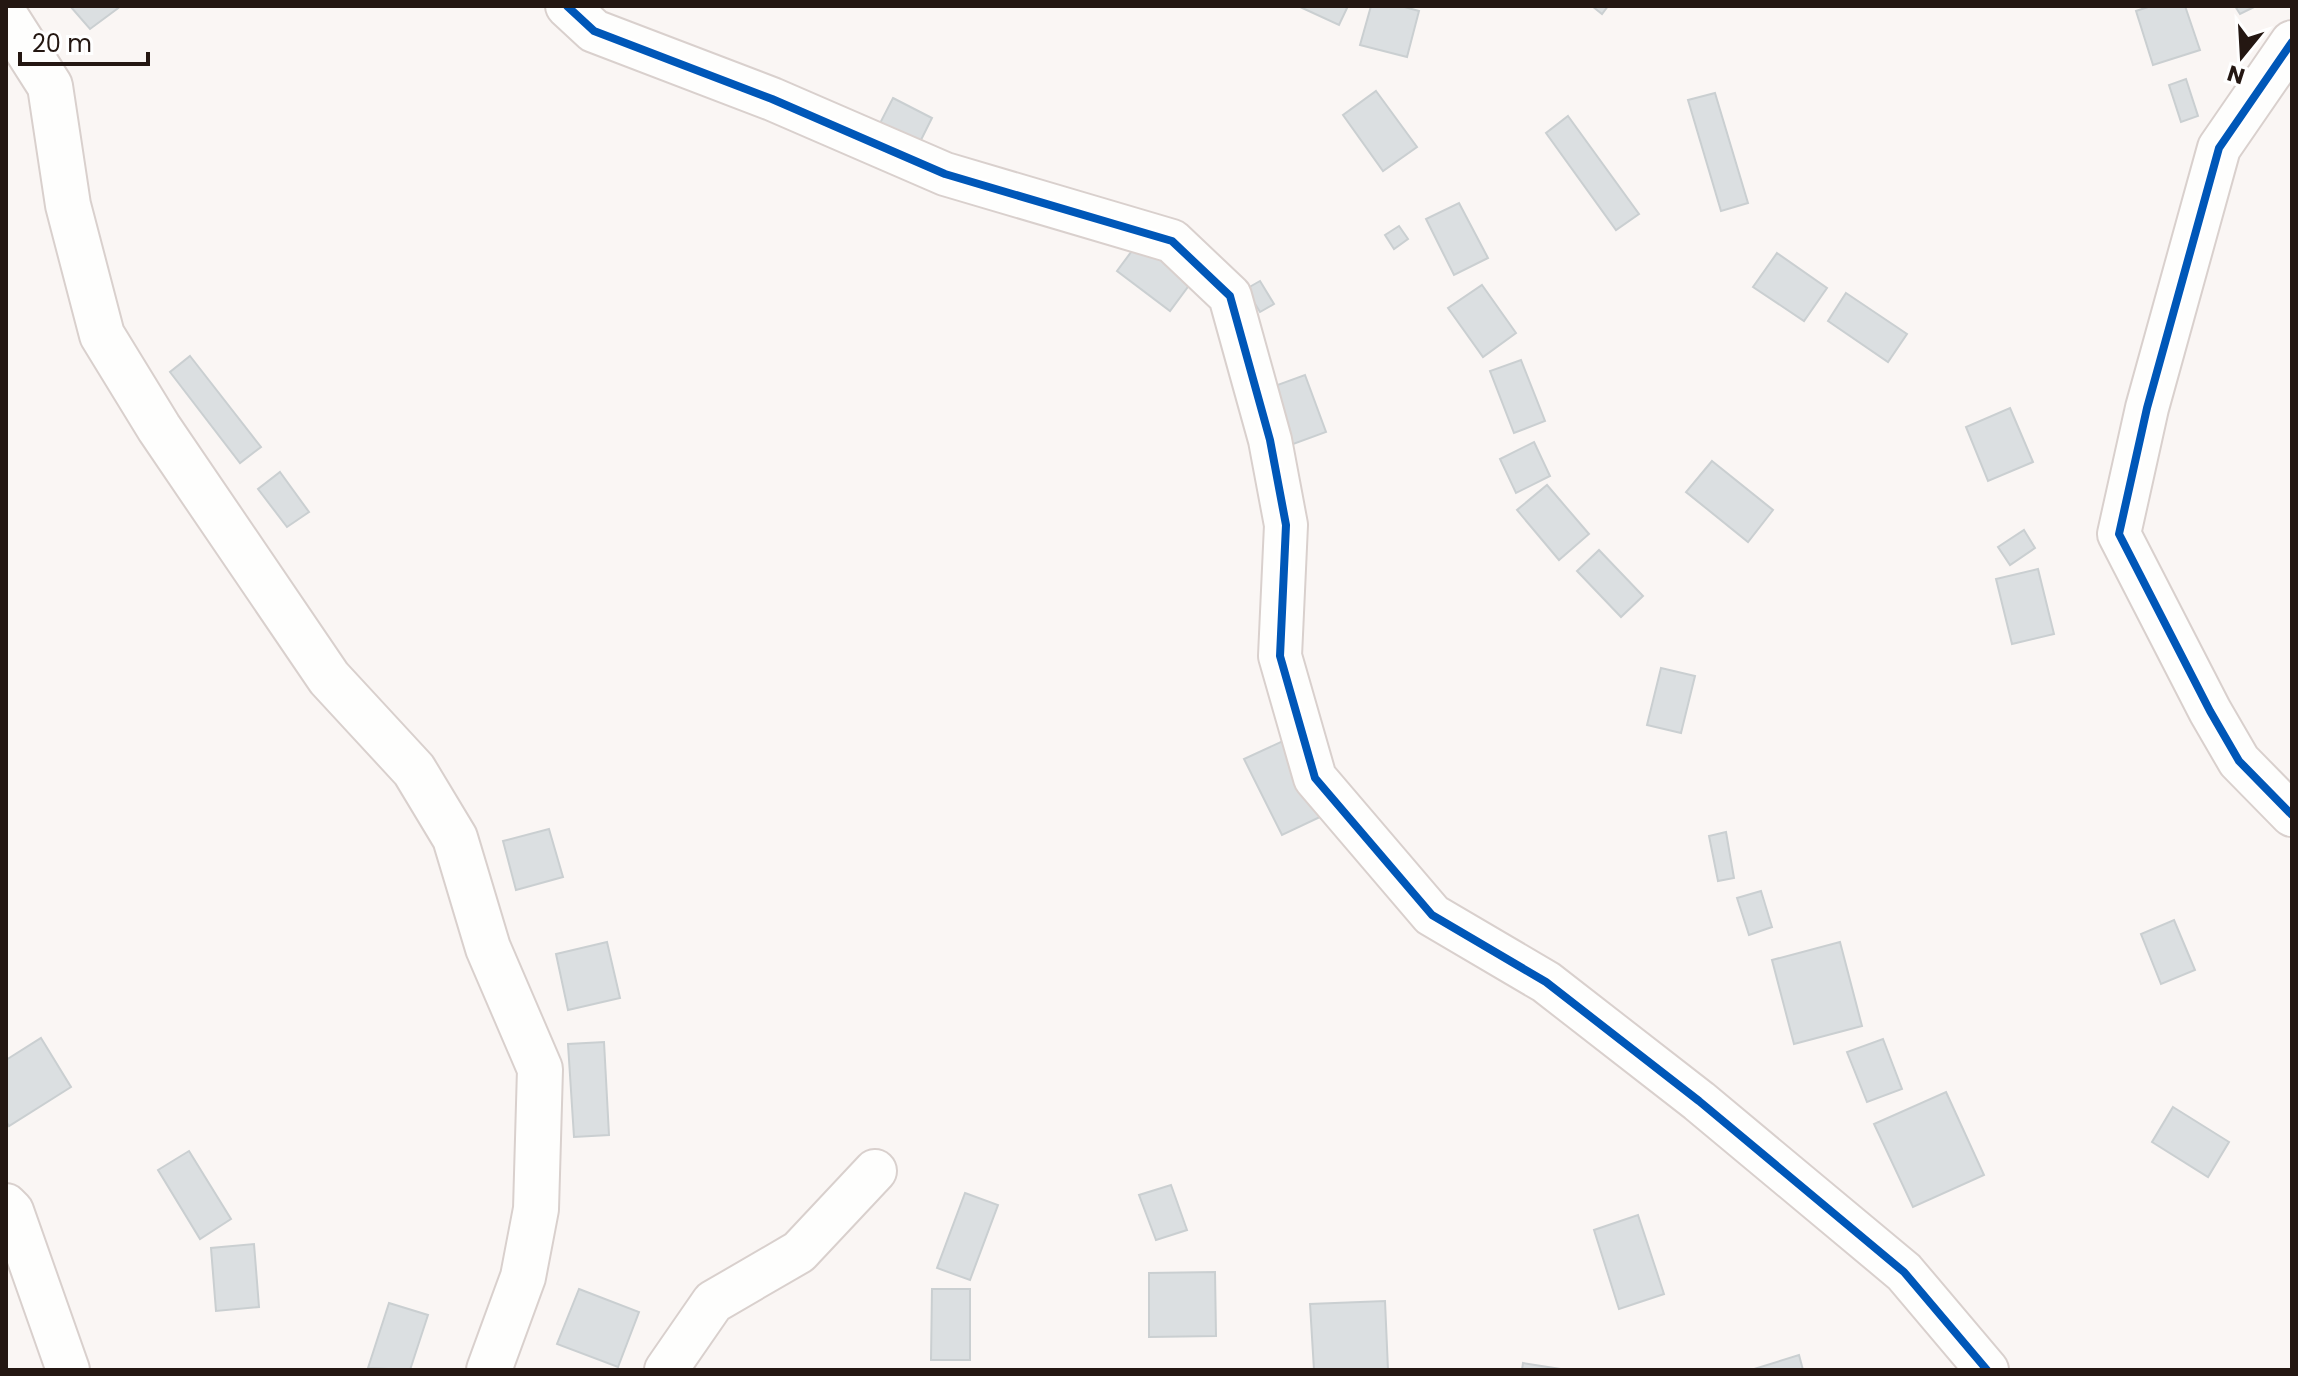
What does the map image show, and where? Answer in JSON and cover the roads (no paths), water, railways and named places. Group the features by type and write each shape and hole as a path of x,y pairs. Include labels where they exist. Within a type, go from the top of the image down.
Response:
{"main road":[{"path":"6,17 50,86 68,205 102,335 159,428 329,678 414,770 455,838 488,948 540,1069 536,1209 523,1277 489,1370"}],"street":[{"path":"567,6 594,31 772,99 945,174 1172,241 1230,296 1270,440 1286,525 1280,656 1315,778 1432,915 1546,982 1699,1101 1904,1272 1987,1370"},
{"path":"2292,42 2219,148 2147,408 2119,534 2239,761 2292,815"},
{"path":"666,1370 713,1302 799,1252 875,1171"},
{"path":"6,1205 12,1211 68,1370"}]}
